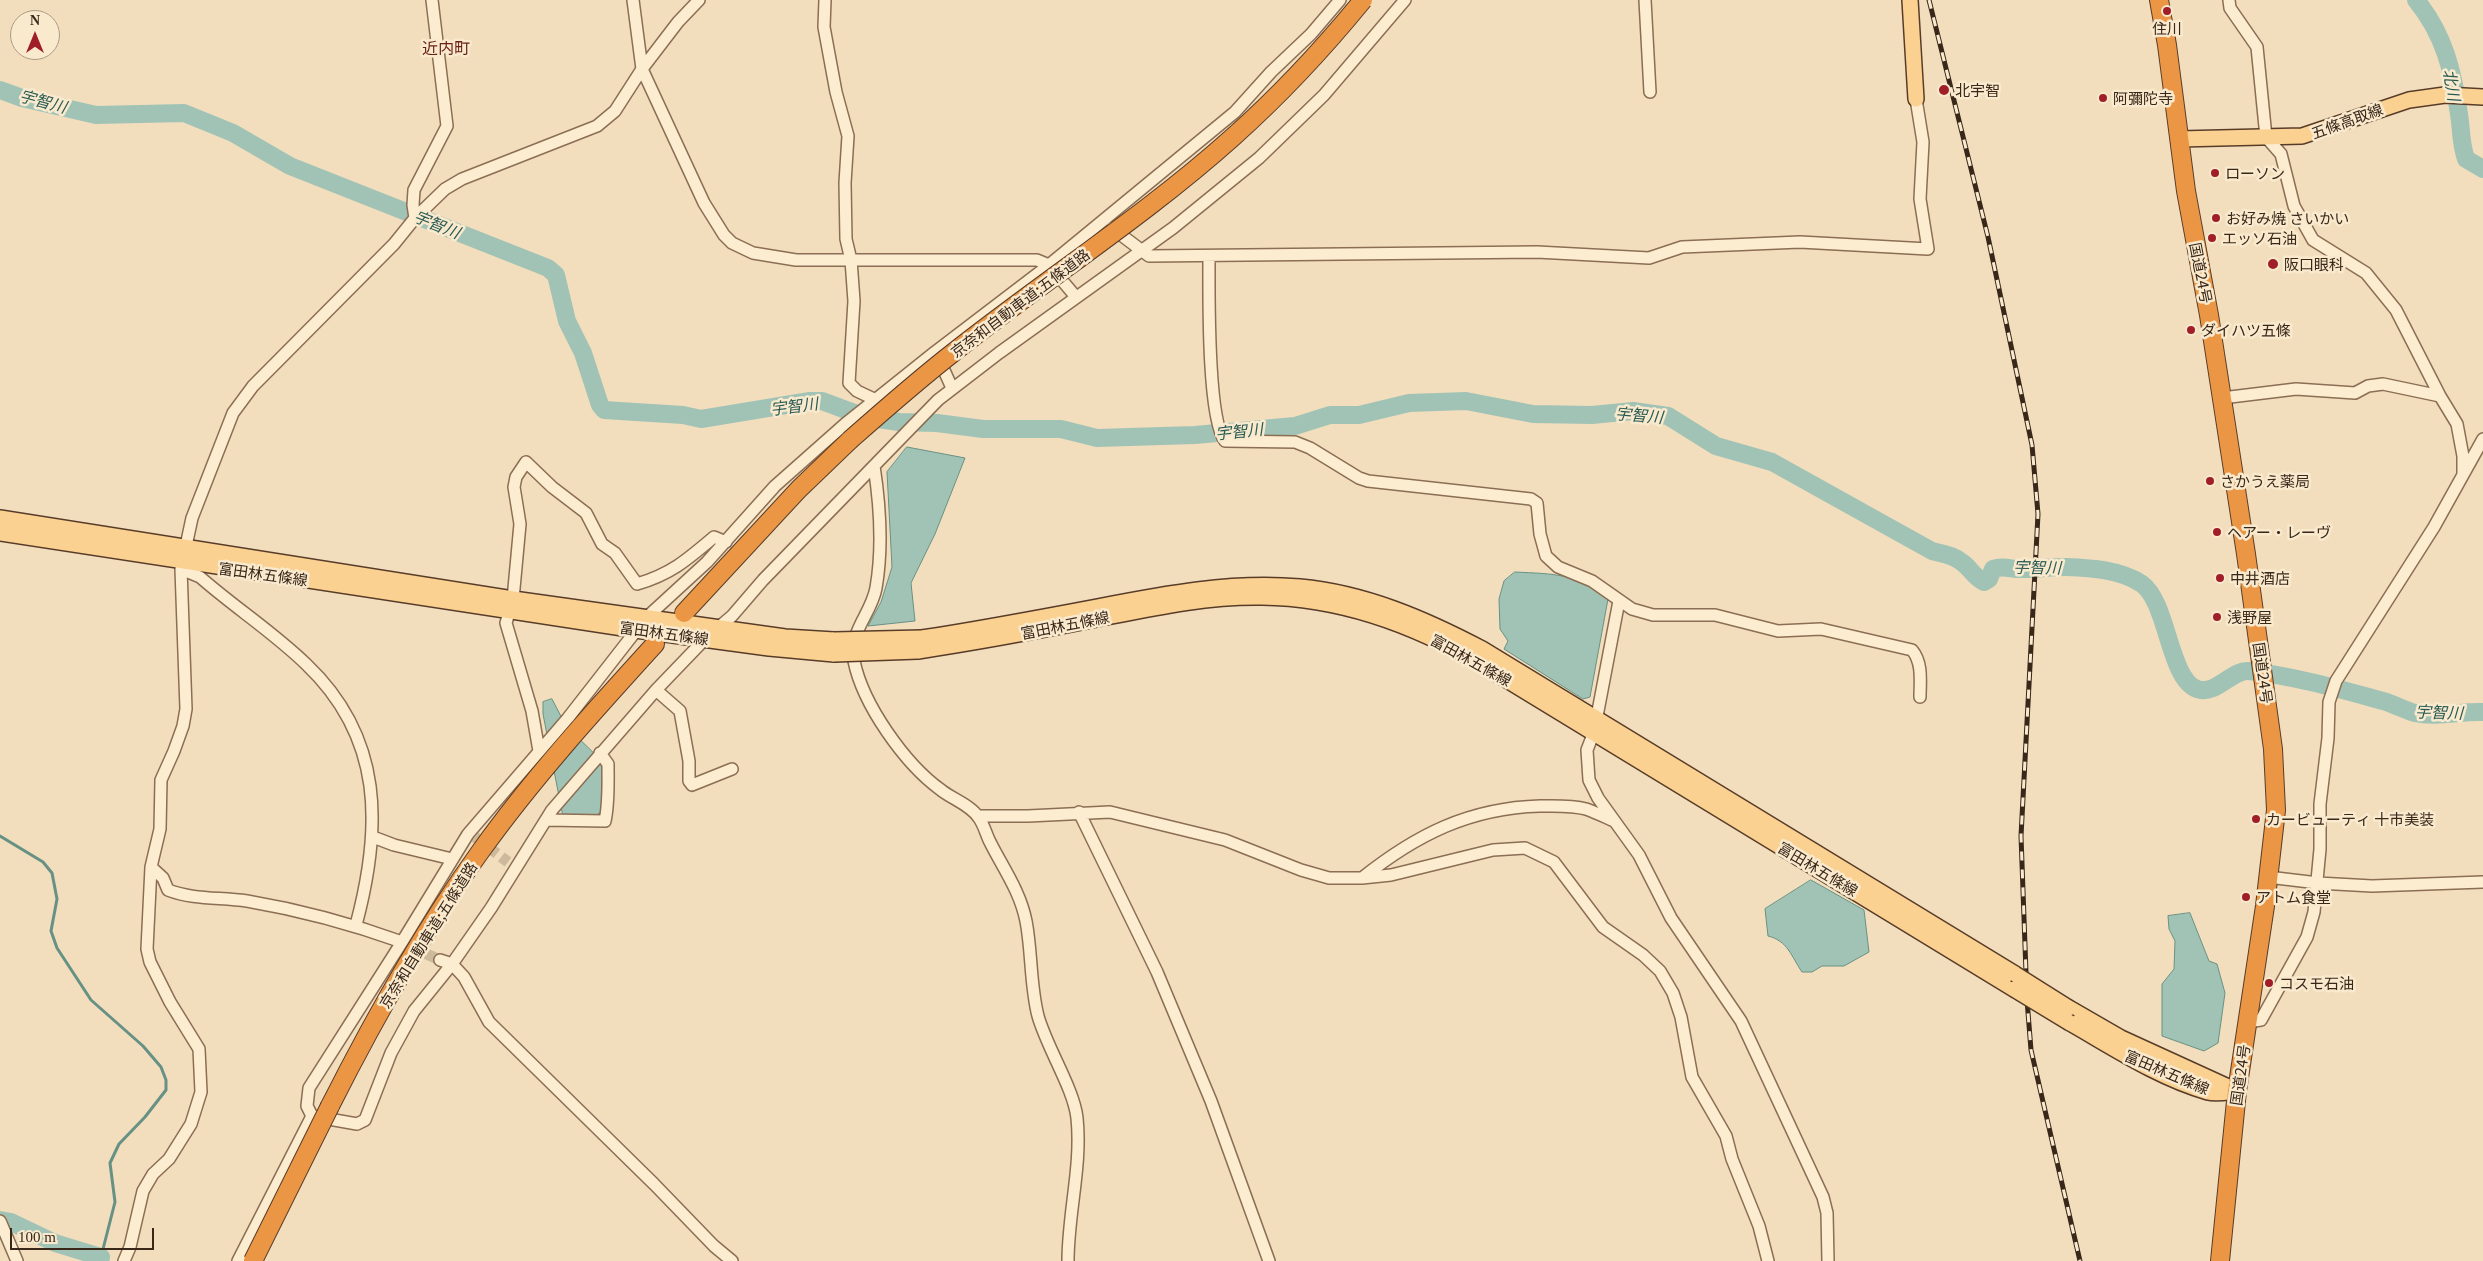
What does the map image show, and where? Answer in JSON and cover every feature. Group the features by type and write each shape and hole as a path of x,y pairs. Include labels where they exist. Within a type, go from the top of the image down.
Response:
{"highway":[{"name":"京奈和自動車道;五條道路","path":"684,613 800,489 847,432 1150,206 1233,137 1287,86 1363,0"},
{"name":"国道24号","path":"2159,0 2186,191 2209,315 2264,675 2273,749 2276,810 2268,877 2236,1091 2220,1261"},
{"name":"京奈和自動車道;五條道路","path":"253,1261 359,1048 435,920 543,759 573,723 655,644"}],"main road":[{"path":"1910,0 1916,99"},
{"name":"五條高取線","path":"2179,139 2302,136 2341,125 2400,102 2445,95 2483,97"},
{"name":"富田林五條線","path":"0,518 183,559"},
{"name":"富田林五條線","path":"0,533 511,604 646,618 785,637 834,647"},
{"name":"富田林五條線","path":"511,604 636,630 769,648 980,642 1169,604 1216,598 1263,597 1301,600 1343,607 1425,634 1595,725 2069,1015 2137,1062 2210,1093 2236,1091"}],"street":[{"path":"415,218 413,205 414,190 448,126 432,0"},
{"path":"633,0 642,69 704,203 724,235 732,243 753,253 796,260 1037,260 1050,265 1076,297"},
{"path":"124,1261 130,1247 143,1191 153,1174 169,1159 191,1124 200,1092 198,1049 170,1002 150,962 146,948 151,867 160,829 161,780 180,734 186,709 183,559 192,518 233,413 252,386 394,244 415,218 445,189 462,178 597,126 615,111 642,69 678,22 699,0"},
{"path":"825,0 824,27 836,92 848,136 846,230 851,260 853,337 849,383 857,391 876,400"},
{"path":"573,723 646,618 708,562 776,486 847,432 876,400 935,352 1050,265 1235,112 1271,72 1311,34 1340,0"},
{"path":"312,1116 357,1124 365,1120 391,1053 405,1026 423,998 452,964 513,864 549,815 600,753 656,690 705,639 719,628 902,435 952,388 1204,204 1283,137 1324,96 1405,0"},
{"path":"1645,0 1650,92"},
{"path":"2229,0 2230,8 2257,47 2266,136 2281,154 2294,206 2313,240 2366,273 2396,310 2440,396 2457,424 2463,456 2463,476"},
{"path":"1103,220 1140,251 1149,256 1537,252 1649,258 1682,247 1800,242 1928,249 1920,199 1922,142 1916,99"},
{"path":"1208,256 1214,399 1218,426 1225,441 1296,442 1310,448 1359,478 1368,481 1531,499 1537,503 1540,534 1546,556 1558,567 1592,581 1632,608 1653,615 1715,615 1778,632 1821,629 1912,650 1917,656 1920,668 1920,697"},
{"path":"935,352 952,388"},
{"path":"2222,398 2296,388 2355,393 2368,386 2383,384 2440,396"},
{"path":"2247,1022 2261,1020 2307,937 2314,912 2318,883 2320,804 2328,738 2329,702 2336,681 2434,528 2483,439"},
{"path":"312,1116 307,1106 309,1088 402,942 452,859 543,759 532,711 506,623 511,604 520,524 514,487 516,477 526,462 552,487 586,514 602,544 615,553 637,584 661,577 714,537 726,542"},
{"path":"874,466 880,549 876,590 854,635 854,661 874,709 900,749 929,780 978,816 989,841 1015,886 1026,920 1032,989 1038,1016 1046,1042 1072,1100 1077,1116 1078,1167 1068,1239 1068,1261"},
{"path":"183,559 200,577 283,644 327,686 352,723 361,743 369,773 373,837 366,886 356,925"},
{"path":"1619,601 1595,725 1587,750 1589,780 1598,798 1639,855 1671,918 1741,1021 1823,1197 1827,1213 1828,1261"},
{"path":"656,690 680,711 689,760 689,781 692,785 732,769"},
{"path":"549,815 605,821 608,808 606,800 608,764 600,753"},
{"path":"1362,878 1415,840 1470,816 1498,809 1562,806 1585,809 1615,821"},
{"path":"978,816 1028,816 1078,812 1110,812 1211,836 1301,870 1329,878 1362,878 1392,875 1501,850 1525,848 1554,862 1603,927 1649,960 1660,971 1673,993 1681,1016 1692,1077 1726,1136 1732,1159 1759,1226 1768,1261"},
{"path":"1078,812 1157,972 1211,1101 1269,1261"},
{"path":"373,837 394,845 452,859"},
{"path":"151,867 164,878 168,890 185,896 247,901 356,925 402,942"},
{"path":"2268,877 2318,883 2372,886 2483,882"},
{"path":"440,960 452,964 464,977 489,1022 647,1177 714,1246 732,1261"},
{"path":"238,1261 252,1230 312,1116"},
{"path":"0,1221 17,1261"}],"shaded area":[{"path":"907,447 965,458 935,534 911,583 915,621 868,626 881,602 892,567 887,472"},
{"path":"1515,572 1565,576 1586,584 1608,599 1590,697 1583,699 1504,649 1508,641 1500,629 1499,599 1504,581"},
{"path":"552,699 566,726 604,763 602,811 594,817 563,817 543,714 543,702"},
{"path":"1811,880 1864,910 1869,952 1844,966 1822,966 1812,972 1802,972 1785,945 1775,938 1768,936 1765,909"},
{"path":"2190,913 2209,961 2217,964 2225,993 2218,1043 2204,1051 2162,1036 2162,984 2174,969 2175,941 2169,929 2168,916"}],"waterway":[{"name":"北川","path":"2416,0 2434,26 2446,54 2454,83 2466,159 2483,169"},
{"name":"宇智川","path":"0,90 22,98 96,115 184,113 233,133 290,166 548,268 556,275 567,321 583,353 600,405 604,410 683,415 701,419 810,401 822,401 865,417 899,422 937,423 983,429 1061,429 1097,438 1195,435 1295,426 1330,415 1359,415 1409,403 1466,401 1533,414 1592,415 1633,411 1668,416 1716,446 1772,462 1932,551 1960,560 1984,582 1989,579 1993,569 2001,567 2019,569 2084,568 2115,572 2133,579 2142,584 2151,594 2158,607 2180,671 2188,682 2197,689 2211,689 2236,674 2249,671 2283,676 2333,688 2387,702 2415,713 2432,715 2483,712"},
{"path":"0,836 43,862 52,873 57,899 51,931 57,948 91,1000 143,1046 161,1067 166,1080 166,1090 145,1117 119,1144 110,1163 115,1202 101,1257"},
{"path":"0,1220 11,1222 55,1243 101,1257 100,1261"}],"tunnel":[{"path":"475,837 508,862"},
{"path":"411,947 440,960"}],"railway":[{"path":"1929,0 1988,237 2032,445 2038,514 2021,836 2027,1000 2031,1050 2080,1261"}],"place":[{"name":"住川","path":"2167,11"},
{"name":"北宇智","path":"1944,90"},
{"name":"阿彌陀寺","path":"2103,98"},
{"name":"ローソン","path":"2215,173"},
{"name":"お好み焼 さいかい","path":"2216,218"},
{"name":"エッソ石油","path":"2212,238"},
{"name":"阪口眼科","path":"2273,264"},
{"name":"ダイハツ五條","path":"2191,330"},
{"name":"さかうえ薬局","path":"2210,481"},
{"name":"ヘアー・レーヴ","path":"2217,532"},
{"name":"中井酒店","path":"2220,578"},
{"name":"浅野屋","path":"2217,617"},
{"name":"カービューティ 十市美装","path":"2256,819"},
{"name":"アトム食堂","path":"2246,897"},
{"name":"コスモ石油","path":"2269,983"}],"district":[{"name":"近内町","path":"446,48"}]}
